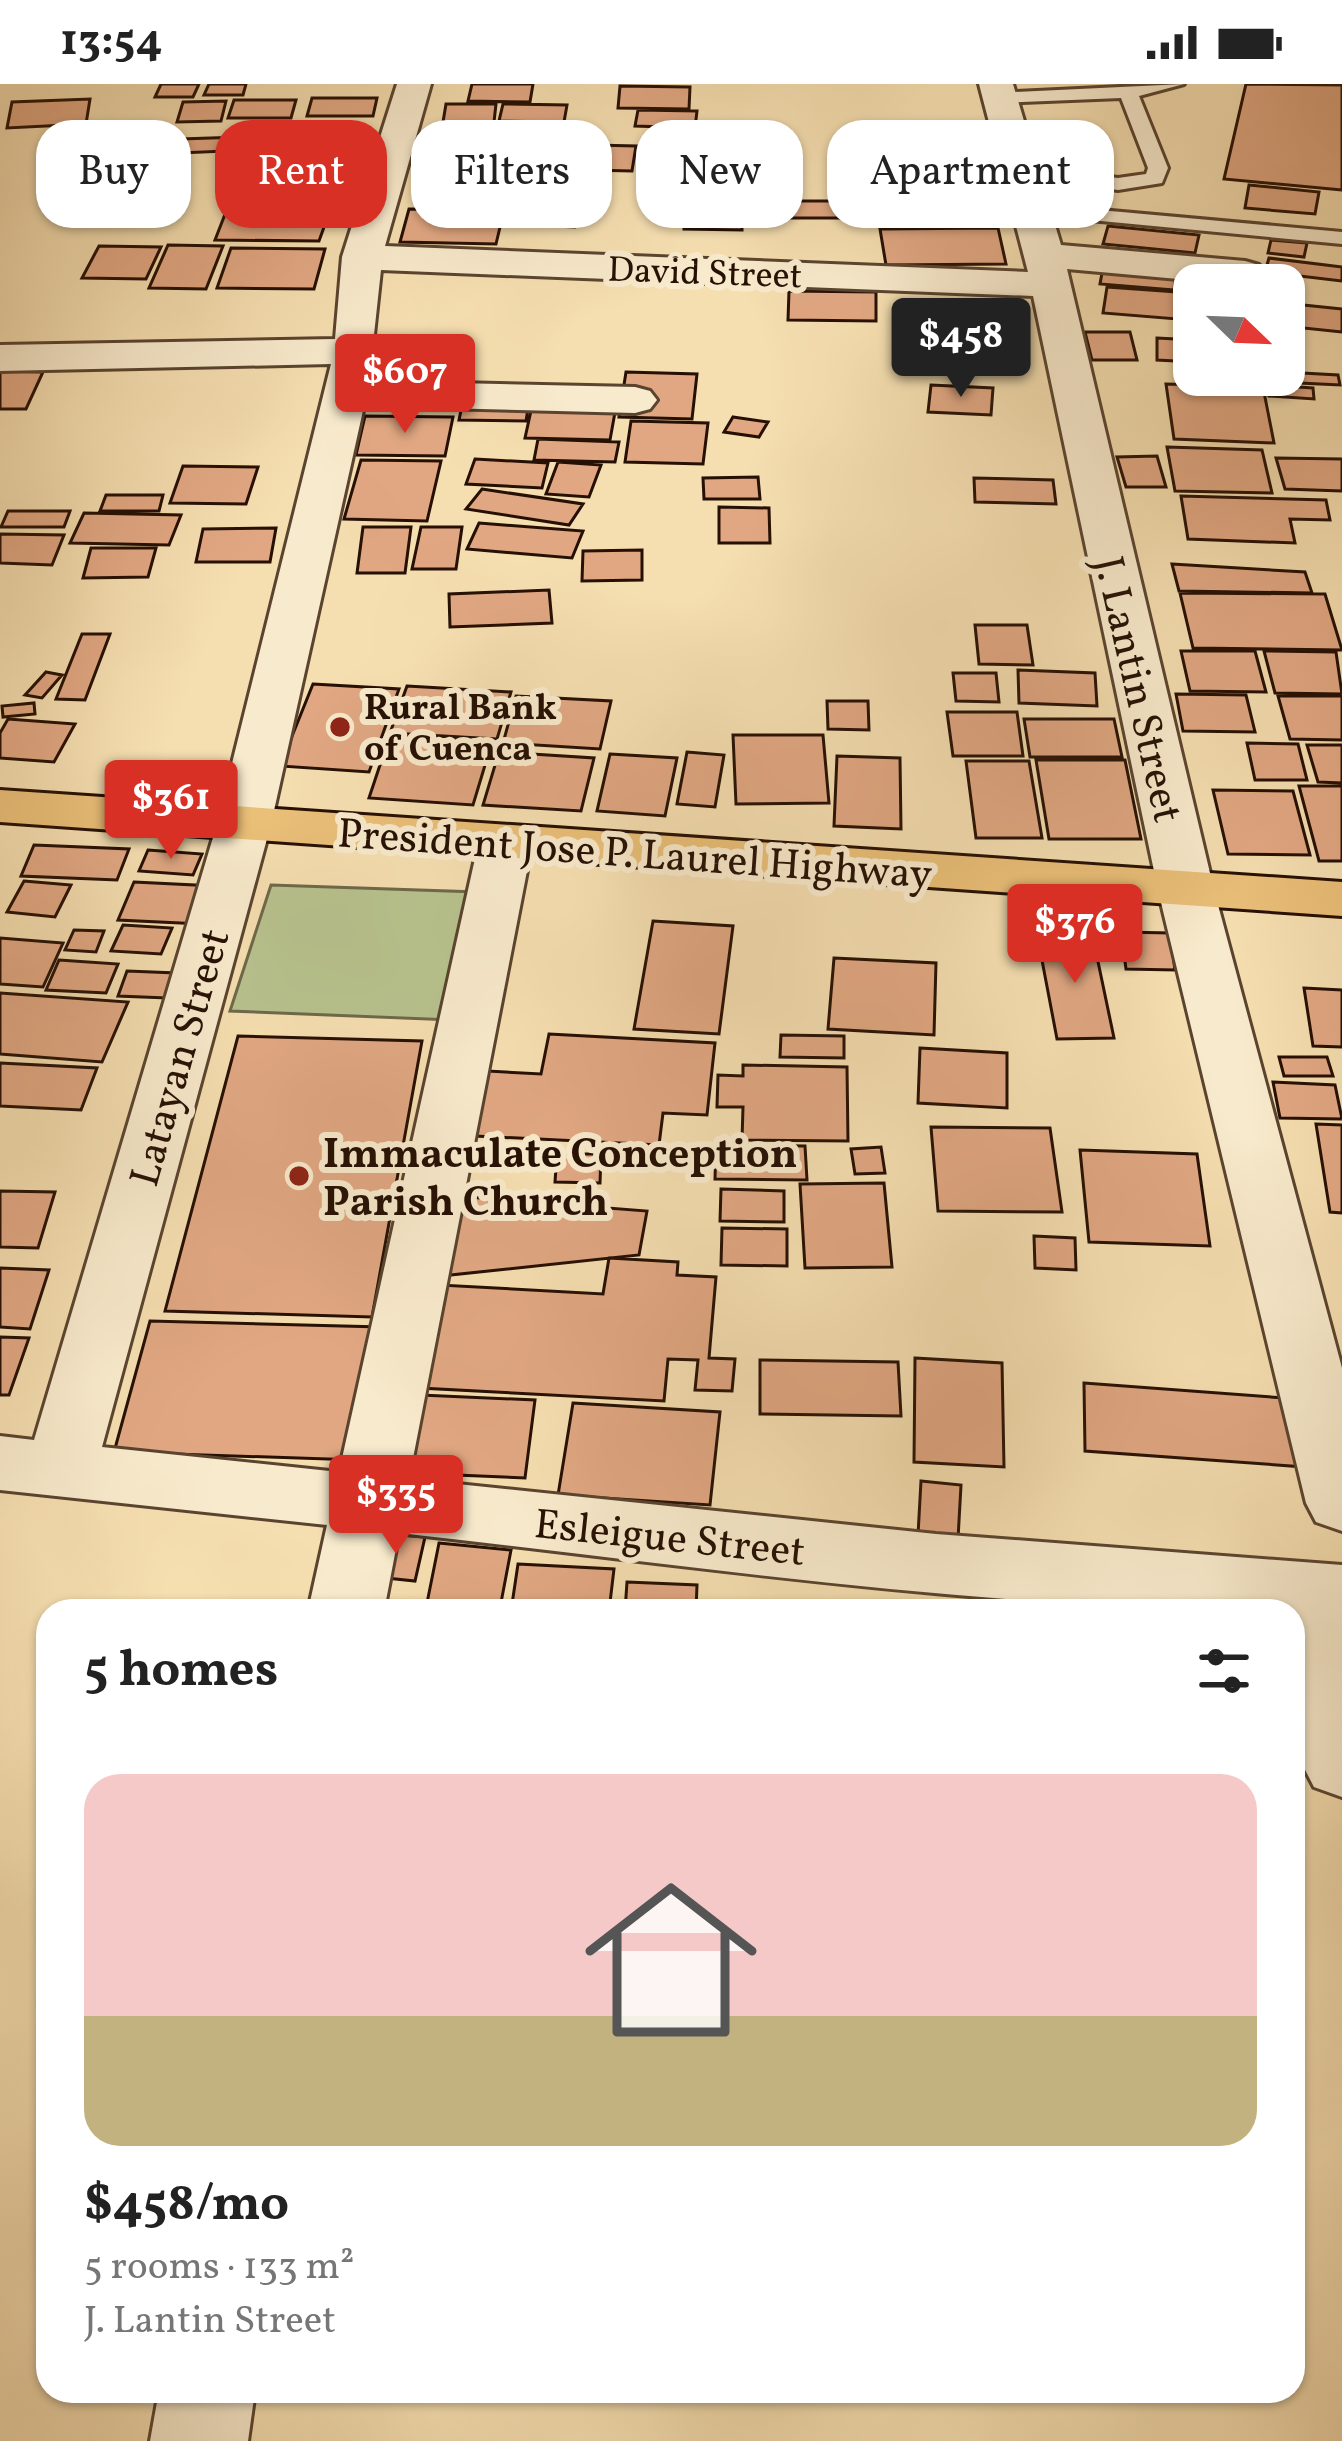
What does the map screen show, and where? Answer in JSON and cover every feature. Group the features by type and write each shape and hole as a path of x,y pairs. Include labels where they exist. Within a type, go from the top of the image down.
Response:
{"highway":[{"name":"President Jose P. Laurel Highway","path":"0,806 505,845 1342,899"}],"street":[{"name":"Latayan Street","path":"31,1466 244,824 350,372 362,257 414,84"},
{"name":"J. Lantin Street","path":"998,90 1007,120"},
{"name":"J. Lantin Street","path":"1036,228 1186,890 1342,1503"},
{"name":"David Street","path":"362,257 1173,272"},
{"path":"0,358 350,372 635,400"},
{"path":"348,1599 505,845"},
{"name":"Esleigue Street","path":"31,1466 936,1564 1331,1593"},
{"path":"1331,1593 1342,1764"},
{"path":"199,2441 205,2403"}],"lane":[{"path":"998,90 1128,92 1174,84"},
{"path":"1114,184 1155,179 1158,168 1128,92"},
{"path":"1114,204 1342,238"}],"green space":[{"path":"271,885 477,892 452,1020 230,1011"}],"building":[{"path":"161,84 199,84 193,97 155,97"},
{"path":"209,84 246,84 243,95 204,95"},
{"path":"472,84 533,84 530,102 468,101"},
{"path":"1246,84 1342,85 1342,190 1224,179"},
{"path":"620,86 690,87 689,109 618,108"},
{"path":"312,98 377,98 373,116 307,116"},
{"path":"90,99 87,120 36,120 36,127 7,128 12,102"},
{"path":"234,100 296,100 291,118 228,118"},
{"path":"226,101 221,120 215,121 178,120 183,102"},
{"path":"446,104 496,104 494,120 443,120"},
{"path":"503,104 567,105 564,120 499,120"},
{"path":"638,110 697,111 696,120 636,120"},
{"path":"215,138 215,151 191,153 191,139"},
{"path":"612,145 636,146 632,171 612,171"},
{"path":"1249,185 1319,192 1315,214 1245,208"},
{"path":"803,201 827,201 827,218 803,218"},
{"path":"409,209 411,228 500,228 496,244 400,242"},
{"path":"1114,227 1199,235 1195,253 1103,244 1107,228"},
{"path":"220,228 324,228 319,241 215,240"},
{"path":"998,228 1006,264 886,265 880,229"},
{"path":"1271,240 1307,243 1304,257 1268,253"},
{"path":"168,245 223,246 206,289 149,288"},
{"path":"99,246 161,247 146,279 82,278"},
{"path":"231,248 325,249 314,289 217,288"},
{"path":"1269,258 1342,267 1342,281 1305,277 1305,264 1267,264"},
{"path":"1104,262 1173,267 1173,290 1100,284"},
{"path":"1107,287 1173,292 1173,319 1103,313"},
{"path":"789,291 876,292 876,321 788,320"},
{"path":"1305,305 1342,309 1342,332 1305,328"},
{"path":"1085,332 1130,332 1137,360 1092,360"},
{"path":"1157,338 1173,339 1173,361 1157,360"},
{"path":"0,371 43,372 26,409 0,409"},
{"path":"626,372 697,374 692,419 619,417"},
{"path":"1305,373 1338,375 1340,385 1305,383"},
{"path":"1166,384 1173,384 1173,396 1265,396 1274,443 1174,439"},
{"path":"931,385 993,388 991,415 928,412"},
{"path":"1305,387 1313,388 1314,399 1269,396 1305,396"},
{"path":"536,388 619,390 610,440 525,438"},
{"path":"463,401 529,402 526,421 459,420"},
{"path":"365,416 453,417 445,456 356,455"},
{"path":"733,417 768,422 759,437 724,432"},
{"path":"631,421 708,423 703,464 625,462"},
{"path":"538,439 619,442 615,462 534,460"},
{"path":"1167,447 1262,450 1272,493 1175,491"},
{"path":"1157,456 1166,487 1126,487 1117,457"},
{"path":"1276,458 1342,459 1342,491 1285,489"},
{"path":"475,459 548,463 542,488 466,484"},
{"path":"361,460 441,461 427,521 344,519"},
{"path":"558,462 601,465 589,497 546,494"},
{"path":"183,466 258,467 246,504 170,503"},
{"path":"758,477 760,499 704,499 703,478"},
{"path":"974,478 1053,480 1056,504 975,502"},
{"path":"482,489 583,504 569,525 466,509"},
{"path":"106,495 163,495 159,511 100,511"},
{"path":"1181,496 1326,500 1330,520 1290,519 1295,543 1188,539"},
{"path":"719,507 769,508 770,543 719,543"},
{"path":"8,511 70,511 64,527 1,527"},
{"path":"84,513 181,515 169,545 70,543"},
{"path":"479,523 583,531 572,558 467,549"},
{"path":"363,527 411,527 405,573 357,573"},
{"path":"421,527 462,527 456,569 412,569"},
{"path":"276,528 270,562 196,562 203,529"},
{"path":"0,534 64,535 52,565 0,563"},
{"path":"91,548 156,548 148,577 83,578"},
{"path":"642,550 642,580 582,581 583,551"},
{"path":"1172,564 1305,572 1312,593 1179,591"},
{"path":"549,590 552,623 450,627 449,594"},
{"path":"1180,593 1325,594 1342,650 1193,648"},
{"path":"975,625 1027,625 1033,665 979,664"},
{"path":"82,634 110,634 85,700 56,699"},
{"path":"1181,651 1255,651 1266,692 1190,691"},
{"path":"1264,651 1336,652 1342,694 1275,693"},
{"path":"1018,670 1095,673 1097,706 1019,703"},
{"path":"46,672 62,675 42,698 25,695"},
{"path":"953,673 996,673 999,702 956,701"},
{"name":"Rural Bank of Cuenca","path":"313,684 399,689 369,772 280,766"},
{"path":"407,686 511,692 497,739 390,733"},
{"path":"1176,694 1246,695 1255,732 1183,731"},
{"path":"516,696 611,701 600,749 503,743"},
{"path":"1278,696 1342,696 1342,740 1290,739"},
{"path":"827,701 868,701 869,730 828,729"},
{"path":"34,703 35,714 3,717 2,706"},
{"path":"947,712 1017,712 1023,756 953,756"},
{"path":"8,719 75,724 54,762 0,758 0,733"},
{"path":"1024,719 1114,719 1122,757 1030,757"},
{"path":"390,735 492,742 473,805 369,798"},
{"path":"733,735 823,735 829,803 736,804"},
{"path":"1247,743 1298,744 1307,780 1255,780"},
{"path":"1307,745 1342,745 1342,783 1318,782"},
{"path":"499,752 594,758 581,811 483,805"},
{"path":"687,752 724,755 715,807 677,804"},
{"path":"610,754 677,758 665,816 597,811"},
{"path":"837,756 900,758 901,829 834,826"},
{"path":"1036,760 1125,760 1141,839 1049,839"},
{"path":"966,761 1029,761 1042,838 976,838"},
{"path":"1299,786 1342,786 1342,861 1319,861"},
{"path":"1213,790 1293,791 1310,855 1228,854"},
{"path":"34,845 129,849 117,880 21,876"},
{"path":"148,850 202,854 193,875 139,871"},
{"path":"24,881 71,885 55,917 7,912"},
{"path":"134,882 214,886 201,924 118,920"},
{"path":"653,921 733,926 719,1034 634,1029"},
{"path":"123,925 172,928 161,954 111,951"},
{"path":"74,930 104,931 96,952 65,950"},
{"path":"1121,932 1170,933 1175,970 1126,969"},
{"path":"1092,933 1114,1038 1057,1039 1037,934"},
{"path":"0,938 63,943 43,987 0,984"},
{"path":"834,958 936,963 934,1035 828,1029"},
{"path":"59,960 118,964 106,993 46,990"},
{"path":"127,971 176,973 167,998 118,996"},
{"path":"1304,988 1342,990 1342,1047 1313,1046"},
{"path":"0,993 128,1002 102,1062 0,1054"},
{"path":"549,1034 715,1043 707,1115 663,1113 659,1145 455,1135 470,1070 541,1074"},
{"path":"781,1035 844,1036 844,1058 780,1057"},
{"name":"Immaculate Conception Parish Church","path":"238,1036 422,1041 372,1317 165,1311"},
{"path":"920,1048 1007,1053 1007,1108 918,1103"},
{"path":"1279,1057 1327,1057 1333,1076 1284,1076"},
{"path":"0,1063 97,1068 81,1110 0,1106"},
{"path":"743,1065 847,1067 848,1141 742,1140 743,1107 717,1107 718,1075 743,1076"},
{"path":"1273,1082 1335,1085 1342,1119 1280,1118"},
{"path":"1316,1124 1342,1125 1342,1213 1330,1212"},
{"path":"931,1127 1050,1128 1062,1212 938,1211"},
{"path":"716,1145 805,1146 807,1180 715,1179"},
{"path":"881,1147 885,1173 855,1174 851,1149"},
{"path":"1080,1150 1197,1154 1210,1246 1089,1242"},
{"path":"557,1154 601,1154 600,1183 555,1182"},
{"path":"884,1183 892,1267 805,1268 800,1184"},
{"path":"721,1189 784,1191 784,1222 720,1221"},
{"path":"0,1191 55,1192 38,1248 0,1247"},
{"path":"455,1196 647,1211 639,1255 441,1276"},
{"path":"722,1228 787,1229 787,1266 721,1265"},
{"path":"1034,1236 1075,1238 1076,1270 1035,1268"},
{"path":"609,1258 678,1262 677,1275 716,1277 709,1358 735,1359 732,1391 695,1390 698,1360 668,1359 664,1401 420,1388 440,1285 603,1294"},
{"path":"0,1268 49,1270 30,1329 0,1327"},
{"path":"150,1321 381,1327 357,1460 114,1452"},
{"path":"0,1337 29,1338 9,1395 0,1395"},
{"path":"915,1358 1002,1363 1004,1467 914,1462"},
{"path":"760,1360 898,1362 901,1416 760,1414"},
{"path":"1084,1383 1298,1399 1305,1467 1085,1451"},
{"path":"398,1394 535,1400 525,1478 384,1472"},
{"path":"573,1403 720,1412 710,1505 558,1495"},
{"path":"921,1481 961,1485 958,1539 918,1535"},
{"path":"377,1533 425,1537 415,1581 367,1576"},
{"path":"439,1543 511,1550 502,1599 428,1599"},
{"path":"518,1564 614,1569 610,1599 513,1599"},
{"path":"627,1582 697,1585 696,1599 626,1599"}],"place":[{"name":"Rural Bank of Cuenca","path":"340,727"},
{"name":"Immaculate Conception Parish Church","path":"299,1176"}]}
